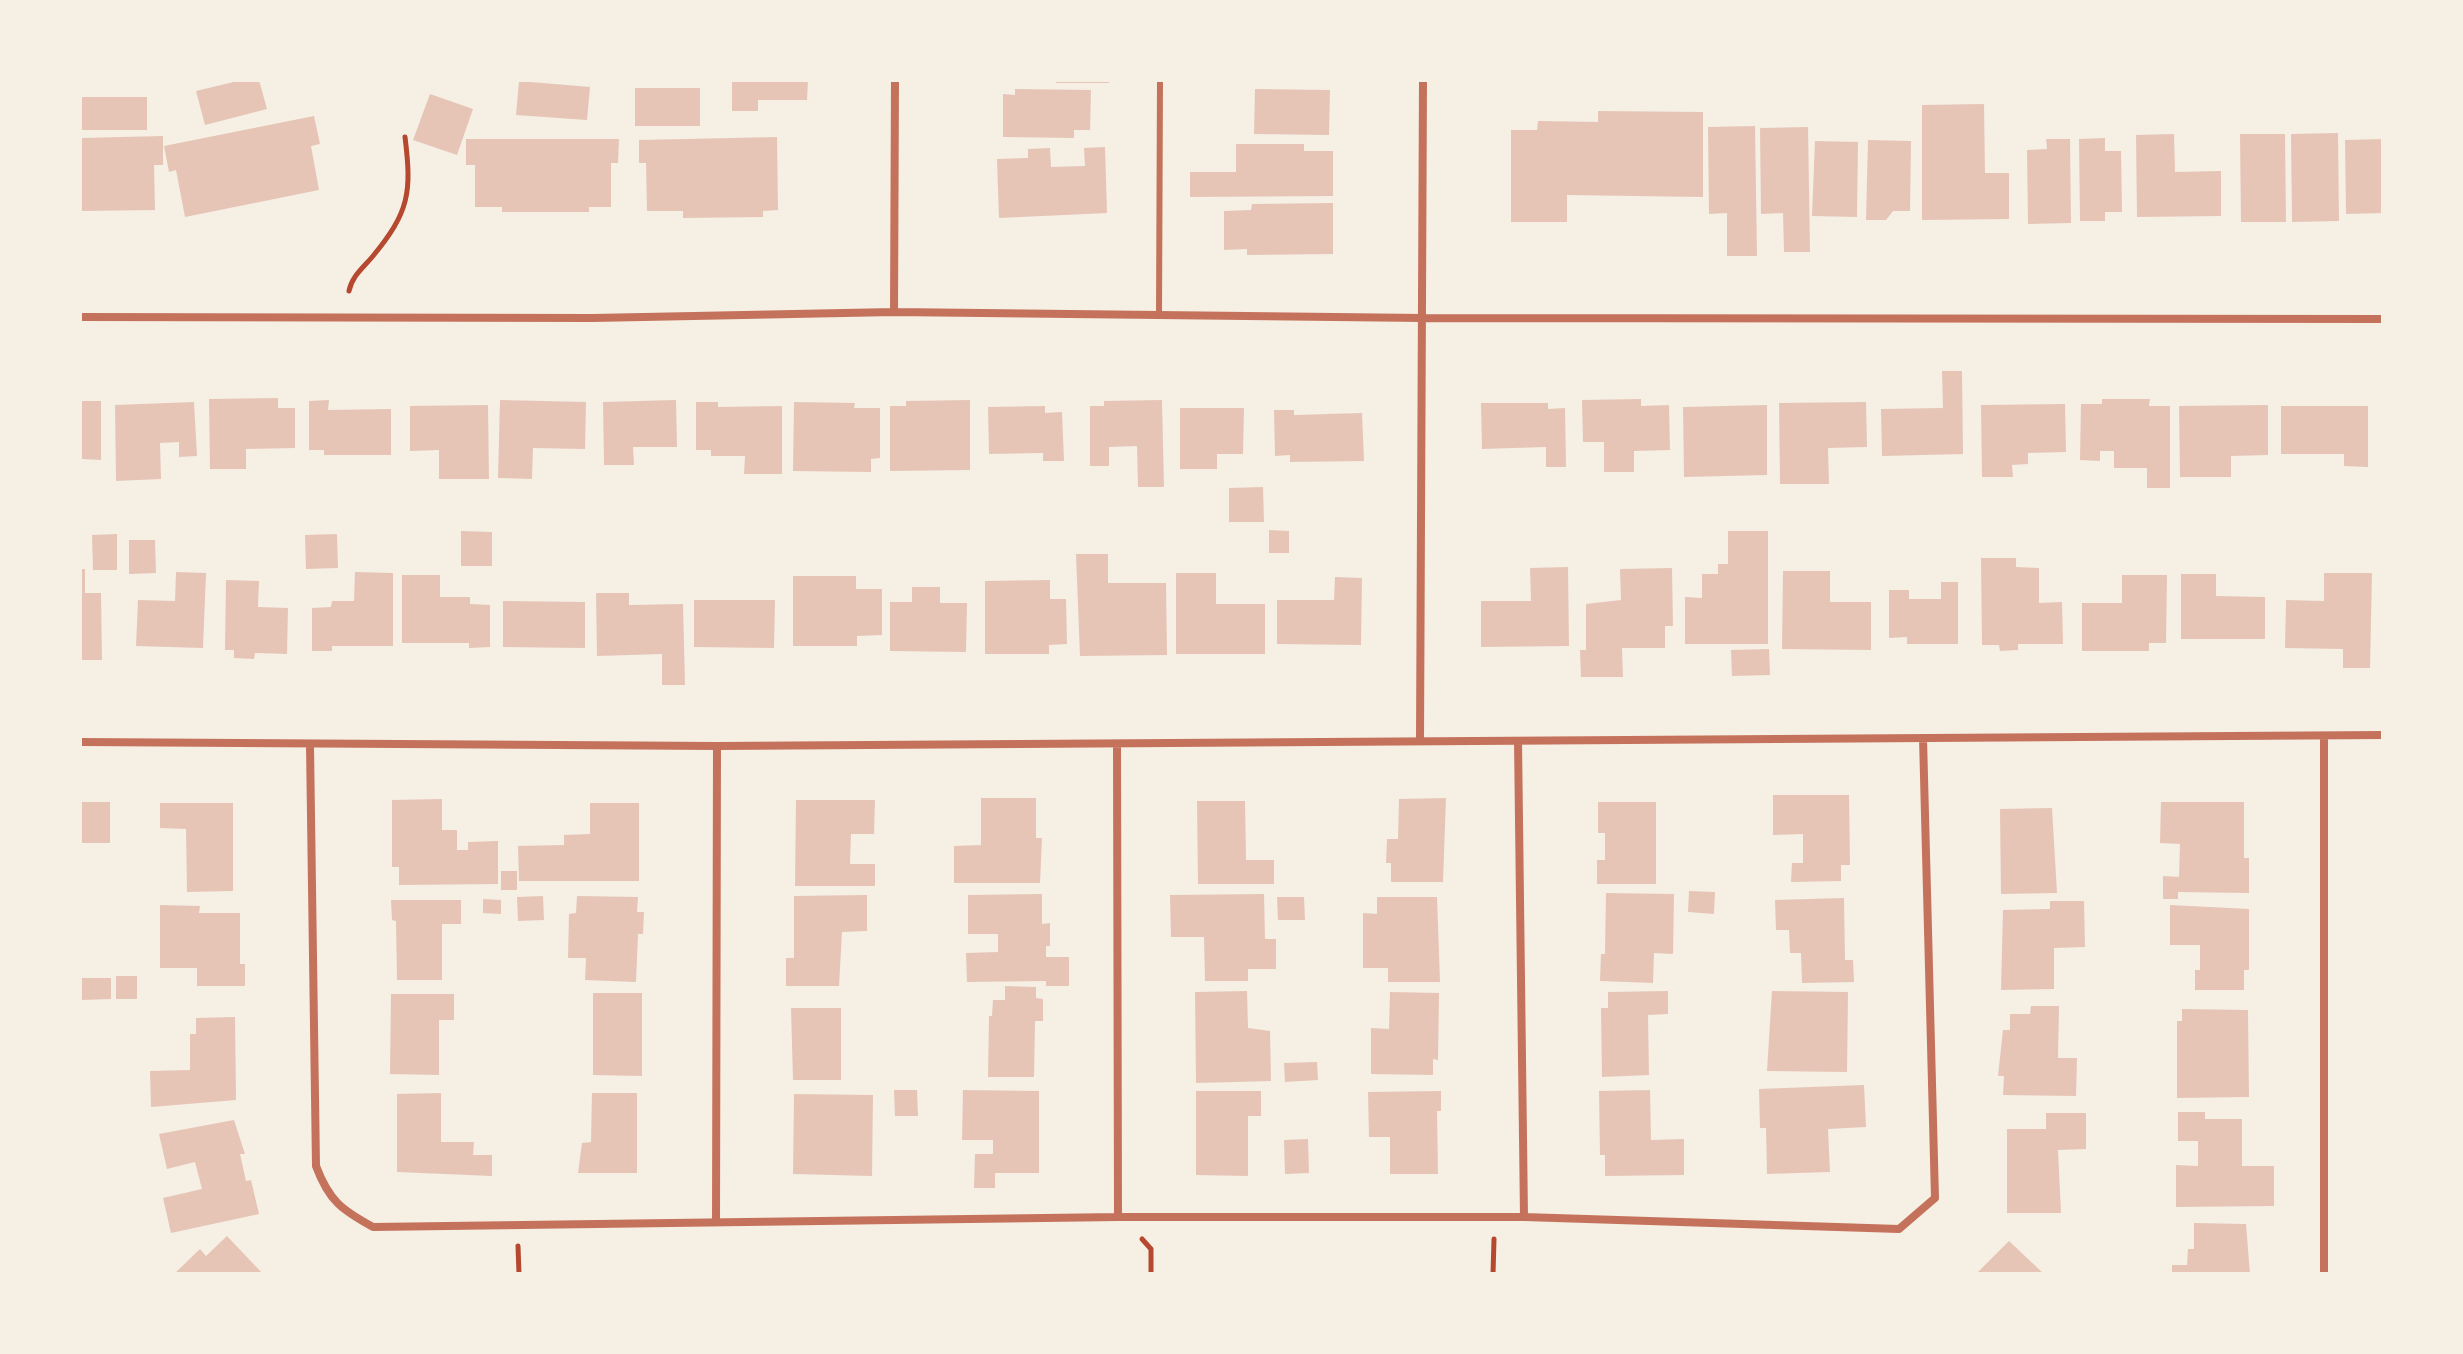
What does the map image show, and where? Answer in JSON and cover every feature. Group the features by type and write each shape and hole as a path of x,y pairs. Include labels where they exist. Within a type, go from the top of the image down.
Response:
{"street":[{"path":"894,312 895,80"},
{"path":"1420,739 1423,80"},
{"path":"80,317 578,318 894,312 1422,318 2383,319"},
{"path":"80,742 310,746 717,746 2383,735"},
{"path":"2324,737 2324,1274"},
{"path":"310,746 316,1166 325,1191 344,1211 373,1227 1118,1217 1495,1220 1524,1217 1899,1229 1935,1198 1923,738"},
{"path":"1518,741 1524,1217"},
{"path":"1117,744 1118,1217"},
{"path":"716,1222 717,746"}],"lane":[{"path":"1159,314 1160,80"}],"path":[{"path":"349,291 351,280 395,229 411,184 405,137"},
{"path":"1118,1217 1151,1249 1151,1274"},
{"path":"1493,1274 1495,1220"}],"building":[{"path":"242,80 259,80 267,109 205,125 196,91"},
{"path":"732,80 808,80 807,100 758,100 758,111 732,111"},
{"path":"1056,80 1109,80 1109,83 1056,83"},
{"path":"519,81 590,87 587,120 516,115"},
{"path":"635,88 700,88 700,126 635,126"},
{"path":"1015,89 1091,90 1090,130 1074,130 1074,138 1003,137 1003,94 1015,95"},
{"path":"1255,89 1330,90 1329,135 1254,134"},
{"path":"430,94 473,109 457,155 413,140"},
{"path":"80,97 147,97 147,130 80,130"},
{"path":"1984,104 1985,173 2009,173 2009,219 1922,220 1922,105"},
{"path":"1598,111 1703,112 1703,197 1567,195 1567,222 1511,222 1511,130 1537,130 1538,121 1598,122"},
{"path":"314,116 320,144 311,146 319,190 185,217 176,170 169,172 164,146"},
{"path":"1755,126 1757,256 1727,256 1727,213 1709,214 1708,127"},
{"path":"1808,127 1810,252 1784,252 1783,213 1761,214 1760,128"},
{"path":"2338,133 2339,221 2292,222 2291,134"},
{"path":"2174,134 2175,172 2221,171 2221,216 2137,217 2136,135"},
{"path":"2240,134 2285,134 2286,222 2241,222"},
{"path":"163,136 163,165 154,165 155,210 80,211 80,138"},
{"path":"777,137 778,210 763,211 763,217 683,218 683,211 647,211 646,163 639,163 639,140"},
{"path":"2105,138 2105,151 2121,151 2122,212 2105,212 2105,221 2080,221 2079,139"},
{"path":"466,139 619,139 618,163 611,163 611,207 589,207 589,212 502,212 502,207 475,207 475,165 466,165"},
{"path":"2046,139 2070,139 2071,223 2028,224 2027,150 2047,149"},
{"path":"2383,139 2383,213 2346,214 2345,140"},
{"path":"1868,140 1911,141 1910,211 1893,211 1886,220 1866,220"},
{"path":"1815,141 1858,142 1857,217 1812,216"},
{"path":"1236,144 1304,144 1304,151 1333,151 1333,196 1190,197 1190,172 1236,172"},
{"path":"1105,147 1107,213 999,218 997,159 1028,158 1028,149 1050,148 1051,167 1085,166 1084,148"},
{"path":"1333,203 1333,254 1247,255 1247,249 1224,250 1224,211 1251,210 1252,204"},
{"path":"1942,371 1962,371 1963,454 1882,456 1881,409 1943,408"},
{"path":"278,398 278,408 295,408 295,448 246,449 246,469 210,469 209,399"},
{"path":"1641,399 1641,406 1669,405 1670,450 1634,451 1634,472 1604,472 1604,442 1583,442 1582,400"},
{"path":"2102,399 2150,399 2149,406 2170,406 2170,488 2147,488 2147,468 2114,468 2114,451 2100,451 2100,461 2080,460 2081,404 2102,404"},
{"path":"329,400 328,410 391,409 391,455 324,455 324,450 309,450 309,401"},
{"path":"500,400 586,402 585,449 533,448 532,479 498,478"},
{"path":"676,400 677,447 633,447 634,465 604,465 603,402"},
{"path":"970,400 970,470 890,471 890,406 906,406 906,401"},
{"path":"1162,400 1164,487 1138,487 1137,446 1109,447 1109,466 1090,466 1090,406 1104,406 1104,401"},
{"path":"80,401 101,401 101,460 82,459"},
{"path":"194,402 197,456 179,457 179,442 160,443 161,479 116,481 115,405"},
{"path":"696,402 718,402 718,407 782,406 782,474 744,474 745,456 711,456 711,450 696,450"},
{"path":"794,402 855,403 854,408 880,408 880,458 871,459 871,472 793,471"},
{"path":"1866,402 1867,447 1828,448 1829,484 1780,484 1779,403"},
{"path":"1481,403 1548,403 1548,409 1565,408 1566,467 1546,467 1546,447 1482,449"},
{"path":"2065,404 2066,452 2028,453 2028,464 2012,465 2013,477 1982,477 1981,405"},
{"path":"488,405 489,479 439,479 439,450 410,451 410,406"},
{"path":"1767,405 1767,475 1684,477 1683,407"},
{"path":"2268,405 2268,455 2231,456 2231,477 2180,477 2179,406"},
{"path":"1045,406 1045,413 1062,412 1064,461 1043,461 1043,453 989,454 988,407"},
{"path":"2281,406 2368,406 2368,467 2344,466 2344,454 2281,454"},
{"path":"1180,408 1244,408 1243,454 1217,454 1217,469 1180,469"},
{"path":"1274,410 1294,410 1294,415 1362,413 1364,461 1290,462 1290,455 1275,456"},
{"path":"1263,487 1264,522 1229,522 1229,488"},
{"path":"1269,530 1289,531 1289,553 1269,553"},
{"path":"461,531 492,532 492,566 461,566"},
{"path":"1728,531 1768,531 1768,644 1685,644 1685,597 1702,598 1702,574 1718,574 1718,564 1728,564"},
{"path":"117,534 117,570 93,570 92,535"},
{"path":"337,534 338,568 306,569 305,535"},
{"path":"129,540 155,540 156,573 129,574"},
{"path":"1076,554 1108,554 1108,583 1166,583 1167,655 1080,656"},
{"path":"1981,558 2016,558 2016,567 2039,568 2039,603 2062,602 2063,644 2018,644 2018,650 2000,651 1999,645 1982,645"},
{"path":"1568,567 1569,646 1481,647 1481,601 1531,601 1530,568"},
{"path":"1672,568 1673,626 1665,626 1665,648 1622,648 1623,677 1581,677 1580,650 1586,650 1586,604 1621,600 1620,569"},
{"path":"80,569 85,569 85,593 101,593 102,660 80,660"},
{"path":"1783,571 1830,571 1830,602 1871,602 1871,650 1782,649"},
{"path":"176,572 206,573 203,648 136,646 138,600 175,601"},
{"path":"355,572 393,573 393,646 332,646 332,651 312,651 312,608 331,607 332,601 354,601"},
{"path":"1176,573 1216,573 1216,604 1265,604 1265,654 1176,654"},
{"path":"2324,573 2372,573 2370,668 2343,668 2343,649 2285,648 2286,600 2324,601"},
{"path":"2181,574 2216,574 2216,596 2265,597 2265,639 2181,639"},
{"path":"402,575 440,575 440,597 470,597 470,604 490,605 490,647 469,648 469,643 402,643"},
{"path":"2122,575 2167,575 2166,643 2149,643 2149,651 2082,651 2082,603 2122,603"},
{"path":"793,576 856,576 856,589 882,589 882,635 857,636 857,646 793,646"},
{"path":"1335,577 1362,578 1361,645 1277,644 1277,600 1334,600"},
{"path":"226,580 259,581 258,607 288,608 287,654 255,653 254,659 234,658 234,650 225,650"},
{"path":"1050,580 1050,599 1066,599 1067,644 1049,645 1049,654 985,654 985,581"},
{"path":"1941,582 1958,582 1958,644 1907,644 1907,637 1889,638 1889,590 1909,590 1909,599 1941,599"},
{"path":"912,587 940,587 940,603 967,603 966,652 890,651 890,602 912,602"},
{"path":"596,593 629,593 629,605 683,604 685,685 662,685 662,654 597,656"},
{"path":"694,600 775,600 774,648 694,647"},
{"path":"503,601 585,602 585,648 503,647"},
{"path":"1769,649 1770,675 1732,676 1731,650"},
{"path":"1773,795 1849,795 1850,865 1841,865 1841,881 1791,882 1792,863 1803,863 1803,834 1773,835"},
{"path":"981,798 1036,798 1036,838 1042,838 1040,883 954,883 954,846 981,845"},
{"path":"1446,798 1443,882 1391,882 1391,863 1386,863 1387,839 1398,839 1399,799"},
{"path":"442,799 442,830 457,830 457,850 468,850 468,842 498,841 498,884 399,885 399,867 392,867 392,800"},
{"path":"796,800 875,800 874,834 851,834 850,864 875,864 875,886 795,886"},
{"path":"1197,801 1245,801 1246,860 1274,860 1274,884 1198,884"},
{"path":"80,802 110,802 110,843 80,843"},
{"path":"1598,802 1656,802 1656,884 1597,884 1597,860 1605,860 1605,833 1598,833"},
{"path":"2161,802 2244,802 2244,858 2249,858 2249,893 2178,892 2178,899 2163,899 2163,876 2179,877 2180,844 2160,843"},
{"path":"160,803 233,803 233,891 187,892 186,829 160,828"},
{"path":"590,803 639,803 639,881 519,881 518,846 564,845 564,835 590,834"},
{"path":"2052,808 2057,893 2001,894 2000,809"},
{"path":"501,871 517,871 517,890 501,890"},
{"path":"1689,891 1715,892 1714,914 1688,912"},
{"path":"1606,893 1674,894 1673,954 1654,953 1653,983 1600,981 1601,954 1605,954"},
{"path":"1042,894 1042,924 1050,923 1050,946 1046,946 1046,957 1069,957 1069,986 1046,986 1046,981 967,982 966,953 998,952 998,934 968,934 968,895"},
{"path":"1264,894 1265,939 1276,939 1276,969 1248,969 1248,981 1205,981 1204,937 1171,937 1170,895"},
{"path":"867,895 867,931 842,932 839,986 786,986 786,958 794,958 794,896"},
{"path":"543,896 544,920 518,921 517,897"},
{"path":"577,896 638,897 637,912 644,912 643,934 638,934 636,982 585,980 586,958 568,958 569,914 576,913"},
{"path":"1277,897 1304,897 1305,920 1278,920"},
{"path":"1377,897 1437,897 1440,982 1388,982 1388,968 1363,968 1363,913 1377,914"},
{"path":"1844,898 1845,960 1853,960 1854,982 1802,983 1801,953 1790,953 1789,930 1776,930 1775,900"},
{"path":"483,899 501,900 501,914 483,913"},
{"path":"391,900 461,900 461,924 442,924 442,980 397,980 396,921 392,920"},
{"path":"2050,901 2084,901 2085,947 2054,948 2054,989 2001,990 2003,910 2050,909"},
{"path":"160,905 200,906 199,913 240,913 240,964 245,964 245,986 197,986 197,968 160,968"},
{"path":"2170,905 2249,909 2249,970 2244,970 2244,990 2195,990 2195,970 2200,970 2200,945 2170,945"},
{"path":"116,976 137,976 137,999 116,999"},
{"path":"82,978 111,978 111,999 82,1000"},
{"path":"1005,986 1036,987 1036,998 1043,999 1043,1021 1035,1021 1034,1077 988,1077 989,1016 992,1016 993,1000 1005,1000"},
{"path":"1247,991 1248,1028 1270,1031 1271,1081 1196,1083 1195,992"},
{"path":"1668,991 1668,1014 1648,1015 1649,1075 1602,1077 1601,1008 1608,1008 1608,992"},
{"path":"1772,991 1848,992 1847,1072 1767,1071"},
{"path":"1390,992 1439,993 1438,1060 1433,1059 1433,1075 1371,1074 1371,1028 1389,1029"},
{"path":"593,993 642,993 642,1076 593,1075"},
{"path":"391,994 454,994 454,1020 439,1020 439,1075 390,1074"},
{"path":"2031,1006 2059,1006 2058,1058 2077,1058 2076,1096 2003,1095 2004,1076 1998,1076 2003,1030 2010,1030 2010,1014 2030,1014"},
{"path":"791,1008 841,1008 841,1080 793,1080"},
{"path":"2182,1009 2248,1010 2249,1097 2177,1098 2177,1021 2182,1021"},
{"path":"235,1017 236,1100 151,1107 150,1071 190,1070 190,1034 196,1034 196,1018"},
{"path":"1317,1062 1318,1080 1285,1082 1284,1063"},
{"path":"1864,1085 1866,1127 1828,1129 1830,1172 1767,1174 1766,1128 1760,1128 1759,1089"},
{"path":"894,1090 917,1090 918,1116 895,1116"},
{"path":"963,1090 1039,1091 1039,1173 995,1173 995,1188 974,1188 975,1154 993,1154 993,1140 962,1140"},
{"path":"1650,1090 1651,1140 1684,1139 1684,1175 1605,1176 1605,1155 1600,1155 1599,1091"},
{"path":"1196,1091 1261,1091 1261,1116 1248,1116 1248,1176 1196,1175"},
{"path":"1441,1091 1441,1111 1437,1111 1438,1174 1390,1174 1390,1137 1369,1137 1368,1092"},
{"path":"441,1093 441,1142 474,1142 473,1155 492,1155 492,1176 397,1172 397,1094"},
{"path":"592,1093 637,1093 637,1173 578,1173 582,1143 591,1142"},
{"path":"794,1094 873,1095 872,1176 793,1174"},
{"path":"2178,1112 2205,1112 2205,1119 2242,1119 2242,1166 2274,1166 2274,1206 2176,1207 2176,1165 2198,1166 2198,1141 2178,1141"},
{"path":"2046,1113 2086,1113 2086,1149 2058,1150 2061,1213 2007,1213 2007,1129 2046,1129"},
{"path":"234,1120 245,1154 240,1154 246,1181 251,1180 259,1214 171,1233 163,1198 202,1189 195,1162 167,1169 159,1134"},
{"path":"1308,1139 1309,1173 1285,1174 1284,1140"},
{"path":"2194,1223 2246,1224 2250,1274 2172,1274 2172,1265 2187,1265 2188,1249 2194,1249"},
{"path":"227,1236 263,1274 174,1274 200,1249 206,1256"},
{"path":"2009,1241 2044,1274 1976,1274"}]}
